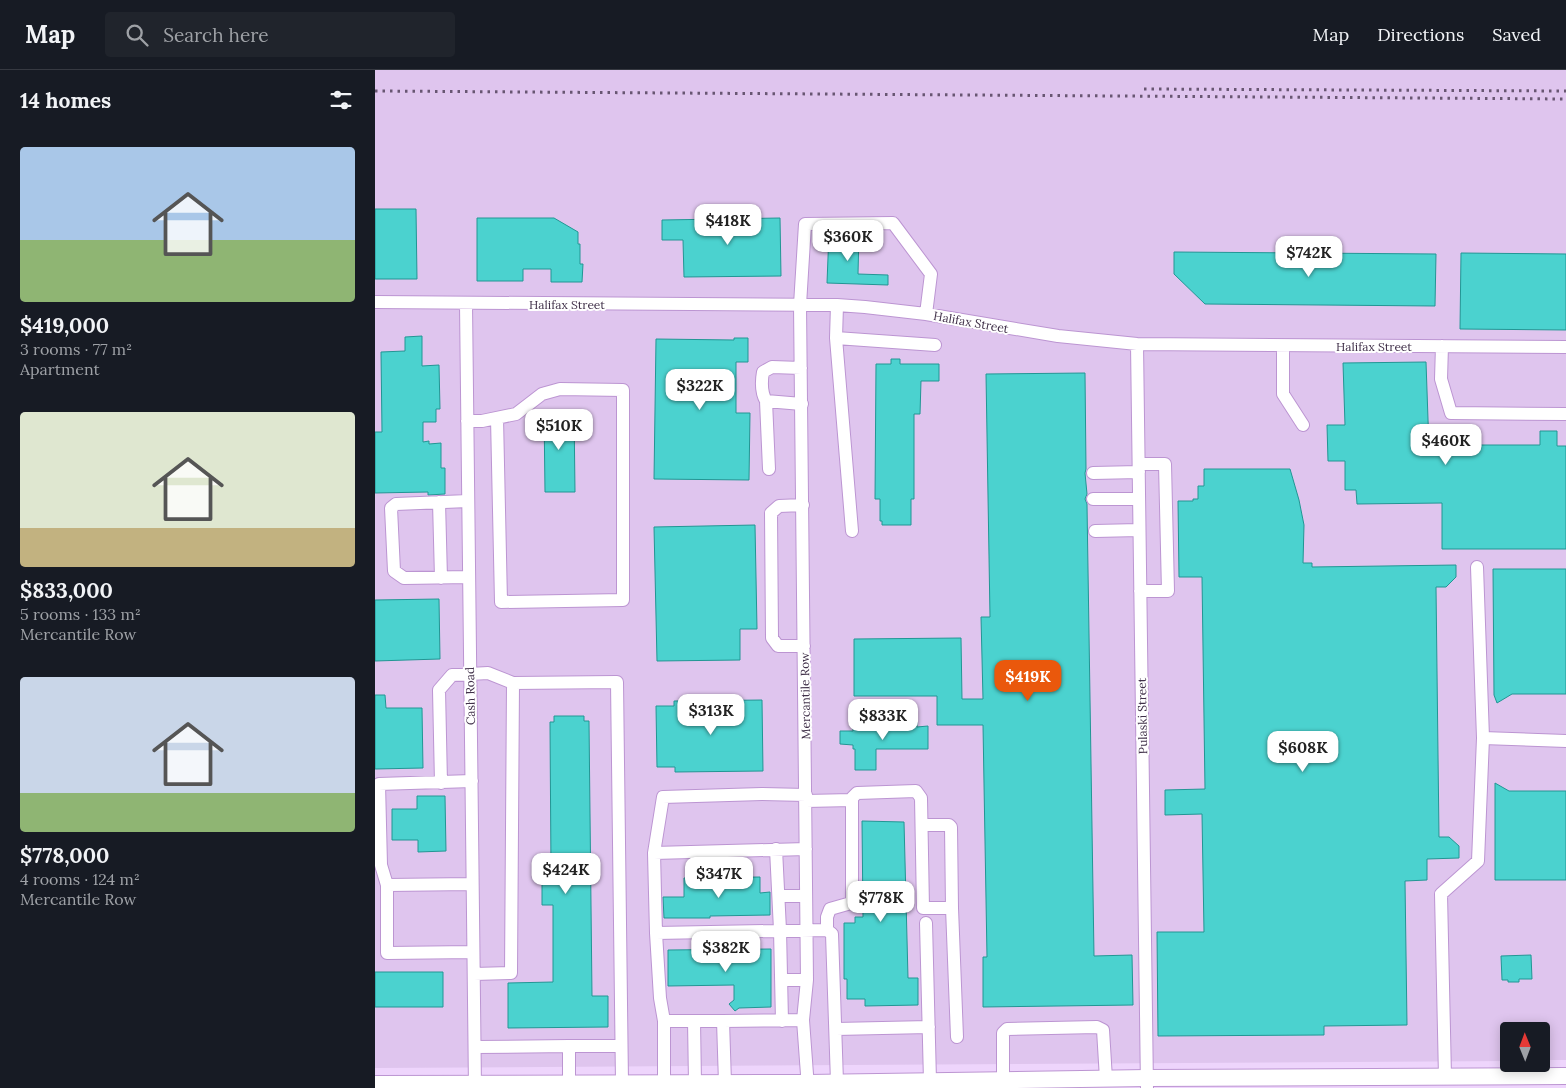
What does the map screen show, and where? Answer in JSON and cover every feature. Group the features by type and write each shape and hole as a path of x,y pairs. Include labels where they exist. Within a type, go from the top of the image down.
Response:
{"main road":[{"path":"375,1084 475,1086 569,1083 725,1083 808,1085 837,1082 936,1083 1105,1079 1147,1083 1241,1083 1445,1077 1485,1082 1566,1076"}],"street":[{"name":"Mercantile Row","path":"808,1085 803,1020 807,980 807,930 800,305 805,224 893,223 931,274 926,314"},
{"name":"Halifax Street","path":"375,302 837,305 926,314 1058,336 1137,344 1566,346"},
{"name":"Cash Road","path":"466,304 475,1086"},
{"path":"837,305 836,338 852,531"},
{"path":"836,338 935,345"},
{"name":"Pulaski Street","path":"1137,344 1147,1083"},
{"path":"1283,346 1283,394 1303,425"},
{"path":"1442,346 1441,379 1451,413 1566,414"},
{"path":"769,469 766,402 762,394 763,372 772,367 801,368"},
{"path":"467,420 482,421 516,414 543,394 560,389 623,390 623,600 501,602 497,418"},
{"path":"766,402 802,404"},
{"path":"1093,473 1165,464 1168,590 1140,591"},
{"path":"1093,500 1139,499"},
{"path":"439,502 441,578"},
{"path":"468,502 396,504 391,508 393,572 404,578 469,577"},
{"path":"803,505 779,506 771,513 772,638 777,646 804,646"},
{"path":"1095,531 1139,530"},
{"path":"1445,1077 1441,894 1478,861 1483,738 1477,568"},
{"path":"441,783 439,690 452,675 488,673 513,683 617,682 621,1046 614,1084"},
{"path":"474,974 511,973 513,683"},
{"path":"1483,738 1566,742"},
{"path":"472,781 379,784 381,864 387,885 387,953 473,952"},
{"path":"837,1082 831,934 827,930 827,916 830,909 851,903 852,901 852,798 857,793 916,791 921,798 923,908 952,908"},
{"path":"664,1083 664,1021 660,998 656,933 654,853 663,797 762,794 852,800"},
{"path":"922,825 951,826 957,1037"},
{"path":"776,849 782,1021"},
{"path":"654,853 806,849"},
{"path":"387,885 472,884"},
{"path":"779,896 806,896"},
{"path":"926,923 929,1027 936,1083"},
{"path":"656,933 827,930"},
{"path":"781,980 807,980"},
{"path":"664,1021 803,1020"},
{"path":"694,1021 695,1083"},
{"path":"723,1022 725,1083"},
{"path":"836,1029 929,1027"},
{"path":"1003,1080 1003,1033 1007,1028 1097,1027 1103,1030 1105,1079"},
{"path":"569,1046 569,1083"},
{"path":"475,1047 621,1046"}],"shaded area":[{"path":"375,70 1566,70 1566,1060 1550,1060 1550,1022 1500,1022 1500,1061 375,1068"}],"building":[{"path":"375,209 416,209 417,279 375,279"},
{"path":"477,218 554,218 578,232 580,264 583,264 582,282 551,282 551,269 523,269 523,281 477,281"},
{"path":"780,218 781,276 684,277 683,240 662,240 662,220"},
{"path":"829,232 859,233 858,274 888,275 888,285 827,283"},
{"path":"1174,252 1436,254 1435,306 1205,304 1174,274"},
{"path":"1461,253 1566,254 1566,330 1460,329"},
{"path":"422,336 422,366 439,365 440,409 436,409 436,422 423,422 423,442 429,441 429,444 441,443 441,468 445,468 445,494 428,495 428,492 375,493 375,432 382,432 381,352 405,351 405,337"},
{"path":"734,338 748,338 748,362 736,362 736,413 750,413 749,480 654,479 656,339 734,340"},
{"path":"891,359 900,359 900,364 939,364 939,381 921,381 920,414 914,414 914,499 911,499 911,525 882,525 882,521 880,521 880,499 875,499 876,364 891,364"},
{"path":"1426,362 1429,448 1448,448 1448,445 1540,445 1540,431 1557,431 1557,446 1566,446 1566,549 1442,549 1442,503 1357,504 1356,490 1345,490 1345,461 1328,461 1327,425 1345,425 1343,363"},
{"path":"1085,373 1085,473 1087,494 1085,499 1087,504 1094,956 1132,955 1133,1005 983,1007 983,957 987,957 983,725 937,725 937,696 854,696 854,639 961,638 962,699 983,699 981,617 990,617 986,374"},
{"path":"544,410 574,410 575,492 545,492"},
{"path":"1204,469 1290,469 1304,525 1303,563 1312,563 1312,567 1456,565 1456,577 1446,587 1436,587 1439,837 1449,837 1459,846 1459,858 1427,859 1427,880 1405,881 1407,1025 1324,1026 1324,1035 1158,1036 1157,932 1204,932 1202,814 1165,815 1165,790 1205,789 1202,577 1179,577 1178,501 1198,499 1198,486 1204,486"},
{"path":"755,525 757,629 740,629 740,660 657,661 654,527"},
{"path":"1493,569 1566,569 1566,694 1512,694 1497,703 1494,695"},
{"path":"439,599 440,659 375,661 375,600"},
{"path":"375,695 385,695 386,708 422,708 423,768 375,769"},
{"path":"762,700 763,771 675,772 675,767 657,767 656,706 674,706 674,701"},
{"path":"554,716 584,716 584,721 589,721 592,996 608,996 608,1027 508,1028 508,983 553,982 553,905 542,905 542,869 551,869 550,722 554,722"},
{"path":"895,721 917,721 917,727 928,726 928,749 876,749 876,770 855,770 855,749 853,749 853,745 840,744 840,731 853,731 853,726 895,726"},
{"path":"1495,783 1509,791 1566,791 1566,880 1495,880"},
{"path":"417,796 445,796 446,851 418,852 418,840 392,840 392,809 417,809"},
{"path":"862,821 904,822 908,978 918,978 918,1005 865,1006 865,999 847,999 847,979 844,979 844,923 855,923 855,917 863,917"},
{"path":"760,877 760,893 770,892 770,915 664,918 663,897 684,897 684,878"},
{"path":"771,949 771,1007 739,1008 735,1011 729,1004 734,1000 734,985 668,986 668,950"},
{"path":"1531,955 1532,979 1519,979 1519,982 1502,980 1501,956"},
{"path":"375,972 443,972 443,1007 375,1007"}],"railway":[{"path":"1144,89 1566,91"},
{"path":"375,91 1566,99"}]}
